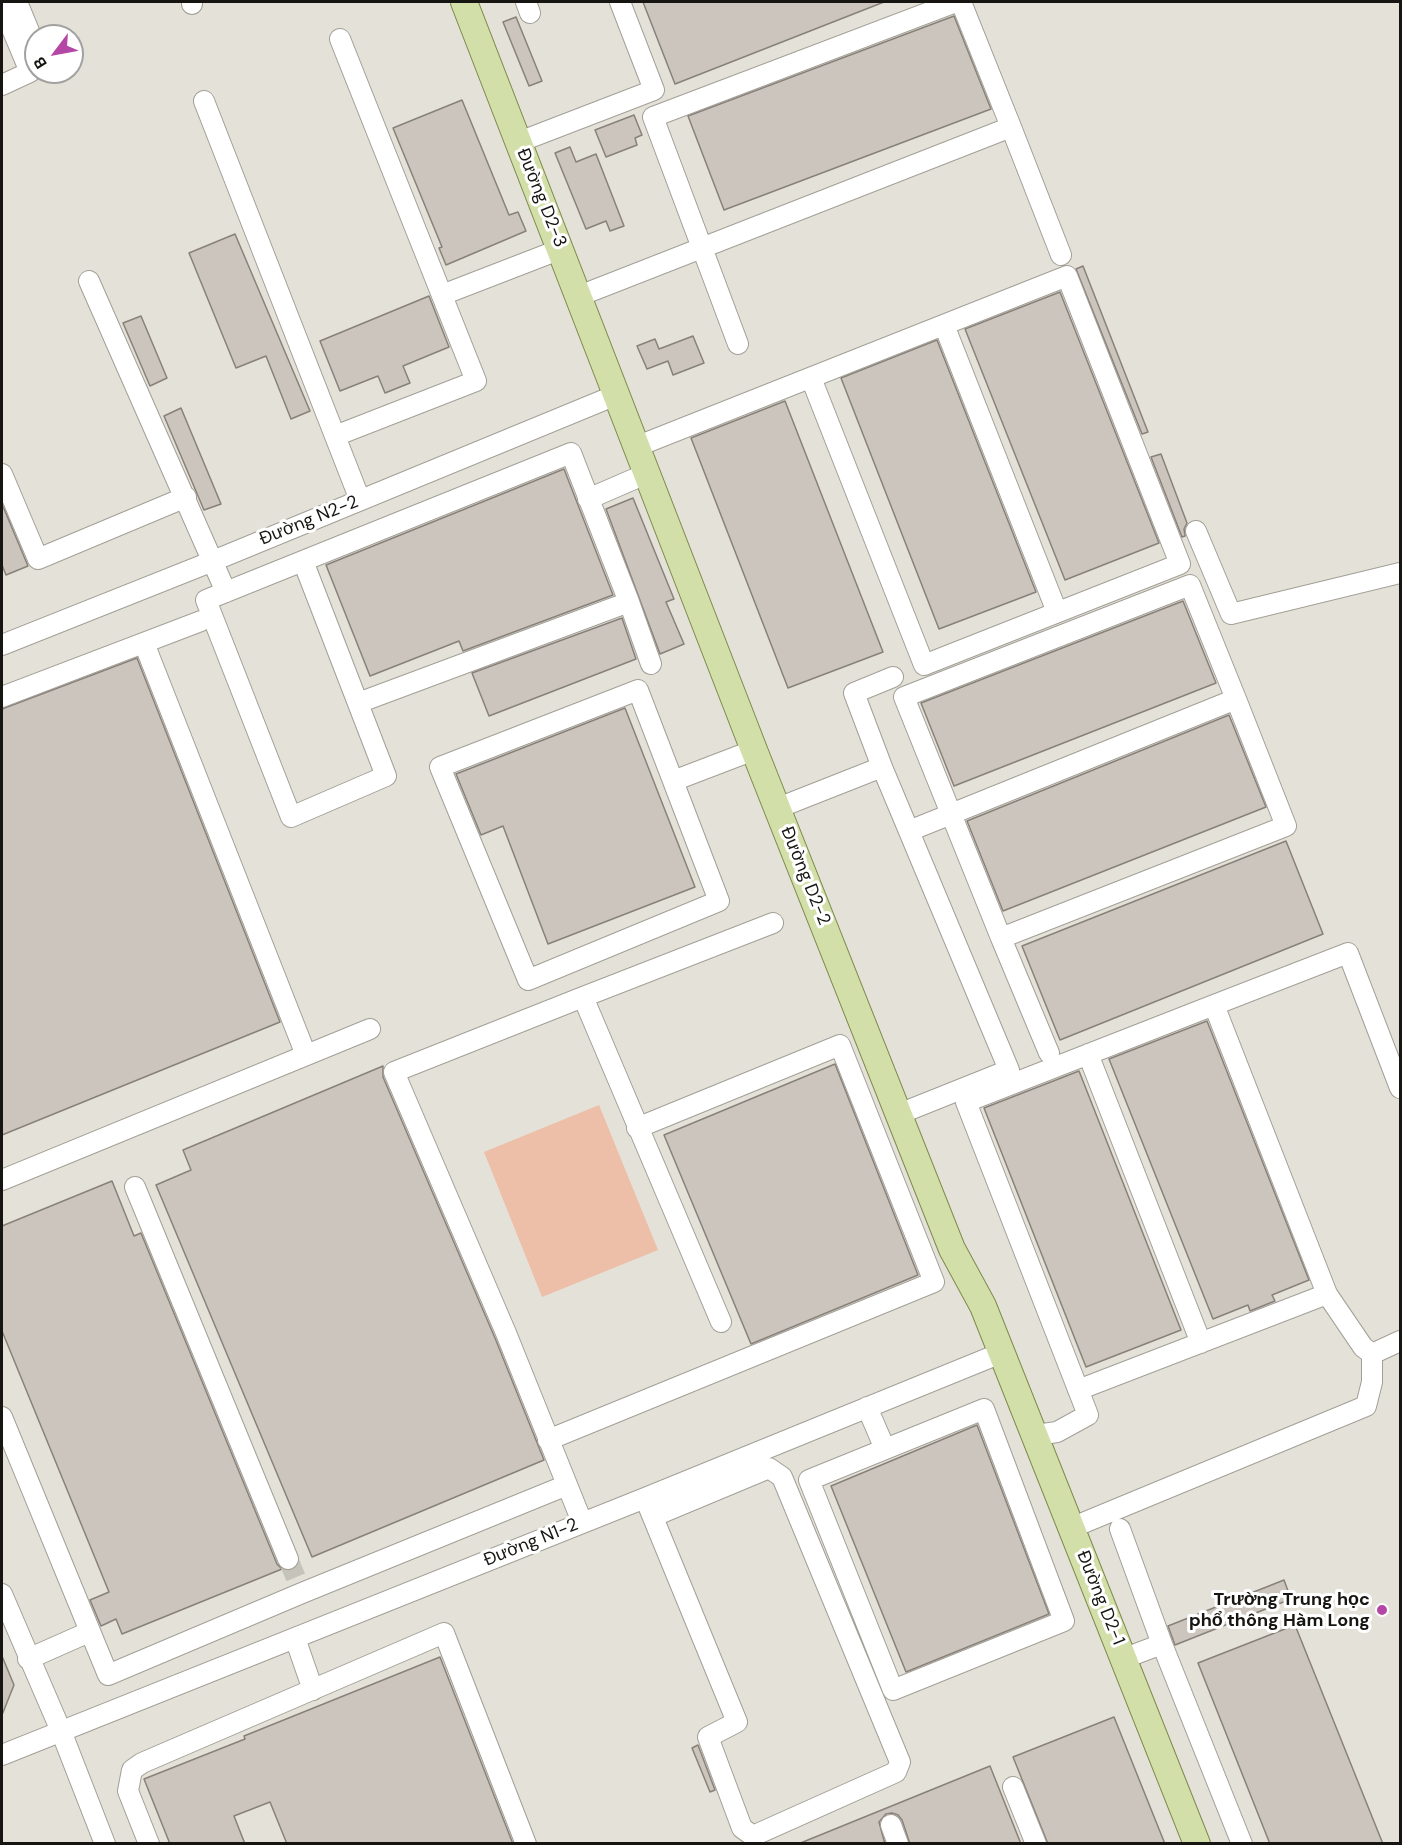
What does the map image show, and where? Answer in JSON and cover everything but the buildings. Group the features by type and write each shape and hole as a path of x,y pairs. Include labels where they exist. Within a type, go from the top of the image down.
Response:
{"main road":[{"name":"Đường D2-3","path":"464,2 616,395"},
{"name":"Đường D2-2","path":"616,395 638,446 754,750 952,1249 983,1306 1001,1353"},
{"name":"Đường D2-1","path":"1001,1353 1036,1435 1197,1844"}],"street":[{"path":"17,2 26,24"},
{"path":"519,142 654,90 620,2"},
{"path":"738,344 653,117 956,2"},
{"path":"961,2 1061,255"},
{"path":"2,5 30,72 2,85"},
{"path":"335,436 476,381 340,39"},
{"path":"204,101 360,500"},
{"path":"579,296 1011,128"},
{"path":"442,295 561,249"},
{"path":"638,446 1067,276 1180,564 924,665 811,378"},
{"path":"89,281 226,592"},
{"path":"944,325 1057,612"},
{"name":"Đường N2-2","path":"2,645 616,395"},
{"path":"303,561 386,776 291,817 206,600 571,453 651,664"},
{"path":"588,498 648,473"},
{"path":"2,474 38,559 186,497"},
{"path":"1196,531 1231,614 1401,573"},
{"path":"1001,938 1286,826 1190,585 904,697 1001,938 1049,1053"},
{"path":"358,704 629,602"},
{"path":"2,697 201,621"},
{"path":"144,643 306,1055"},
{"path":"893,677 854,693 882,767 1009,1070 899,1114"},
{"path":"638,690 674,781 718,901 528,980 440,767 638,690"},
{"path":"909,831 1236,699"},
{"path":"674,781 754,750"},
{"path":"778,808 882,767"},
{"path":"582,1522 506,1333 394,1072 773,923"},
{"path":"1036,1435 1057,1432 1088,1415 966,1102 1348,953 1401,1088"},
{"path":"583,997 721,1322"},
{"path":"1214,1005 1327,1294 1363,1347 1372,1354"},
{"path":"2,1180 370,1029"},
{"path":"548,1440 934,1282 840,1045 638,1128"},
{"path":"1088,1054 1201,1343"},
{"path":"135,1187 288,1559"},
{"path":"1078,1390 1327,1294"},
{"path":"1372,1354 1401,1341"},
{"name":"Đường N1-2","path":"2,1755 582,1522 649,1507 867,1407 1001,1353"},
{"path":"1071,1528 1366,1406 1372,1382 1372,1354"},
{"path":"867,1407 885,1449"},
{"path":"984,1409 1064,1621 893,1690 809,1480 885,1449 984,1409"},
{"path":"2,1417 108,1675 299,1586 567,1485"},
{"path":"769,1468 782,1477 900,1762 896,1772 753,1836 742,1828 708,1737 737,1722 649,1507 769,1468"},
{"path":"1120,1529 1162,1644 1242,1844"},
{"path":"2,1594 28,1659 61,1731 105,1844"},
{"path":"28,1659 89,1632"},
{"path":"149,1844 128,1791 132,1770 142,1763 444,1633 526,1844"},
{"path":"295,1638 314,1690"},
{"path":"1125,1658 1162,1644"},
{"path":"1013,1787 1036,1844"}],"shaded area":[{"path":"599,1105 658,1250 542,1297 484,1152"}],"tunnel":[{"path":"288,1559 296,1578"}],"place":[{"name":"Trường Trung học phổ thông Hàm Long","path":"1382,1610"}]}
